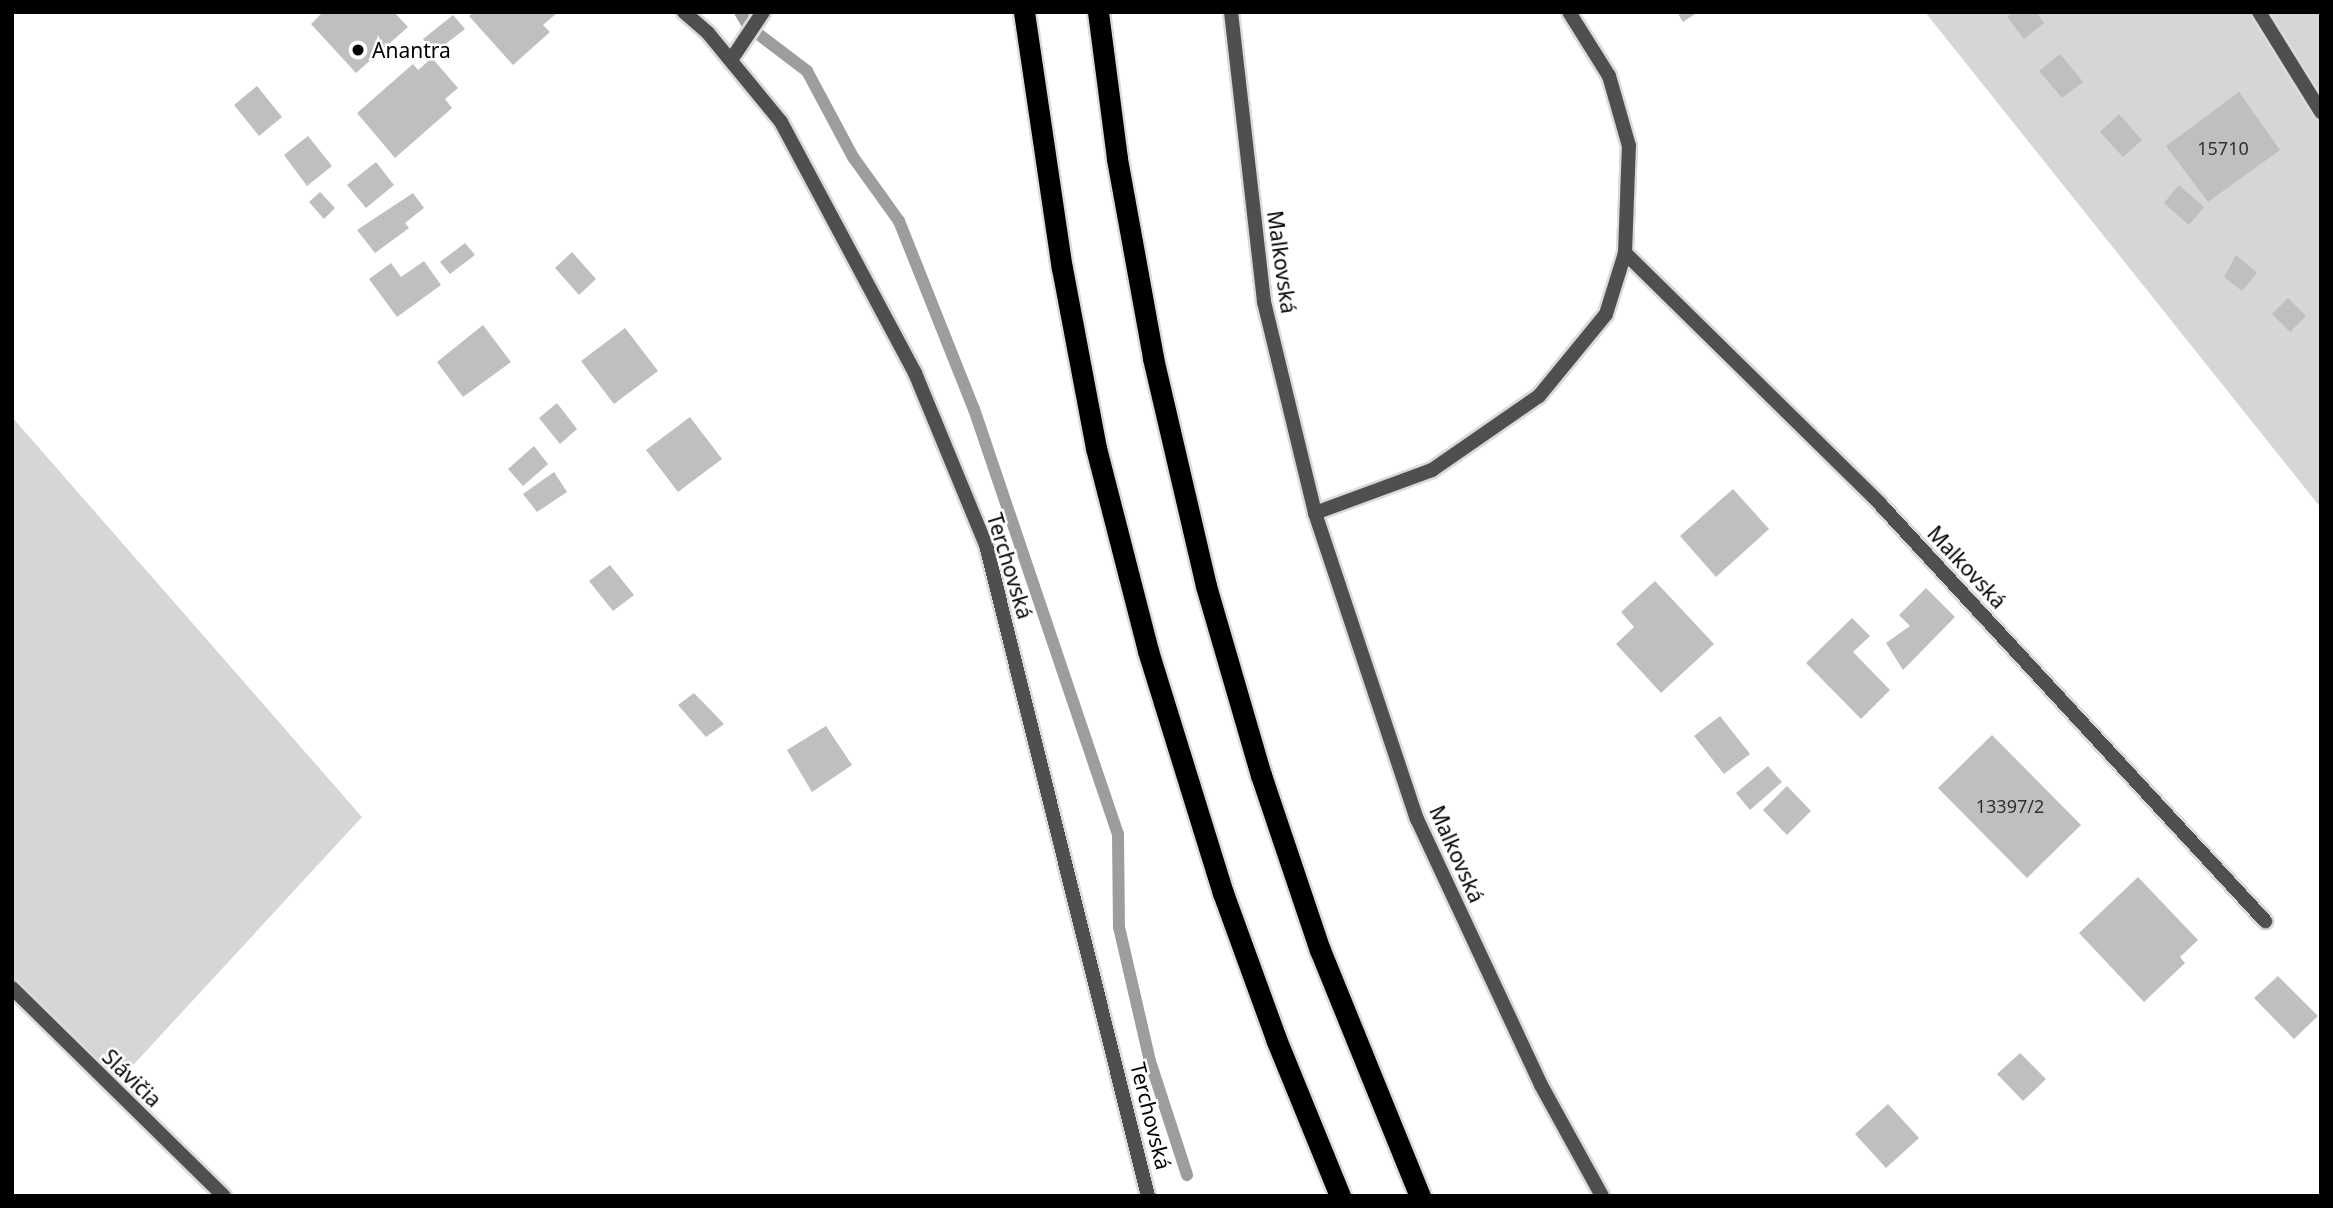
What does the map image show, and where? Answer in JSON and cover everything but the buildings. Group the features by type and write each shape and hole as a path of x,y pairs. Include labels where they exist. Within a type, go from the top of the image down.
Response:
{"highway":[{"path":"1024,12 1060,254 1096,448 1148,650 1223,893 1276,1039 1340,1196"},
{"path":"1098,12 1117,159 1153,358 1206,586 1261,775 1320,950 1420,1196"},
{"path":"1399,1149 1432,1196"}],"street":[{"name":"Terchovská","path":"684,12 731,60 781,122 915,373 986,545 1148,1196"},
{"name":"Malkovská","path":"1231,12 1264,302 1315,513 1417,819 1541,1085 1602,1196"},
{"path":"1315,513 1432,470 1539,396 1606,314 1625,253 1629,146 1609,76 1569,12"},
{"path":"2259,12 2321,112"},
{"path":"731,60 760,17"},
{"name":"Malkovská","path":"1625,253 1880,504 2265,921"},
{"name":"Slávičia","path":"12,988 224,1196"}],"shaded area":[{"path":"1925,12 2321,12 2321,508"},
{"path":"12,417 362,817 112,1088 12,987"}],"waterway":[{"path":"740,12 749,27 807,71 853,157 899,221 974,409 1118,834 1119,927 1150,1061 1187,1175"}],"place":[{"name":"Anantra","path":"358,50"}]}
